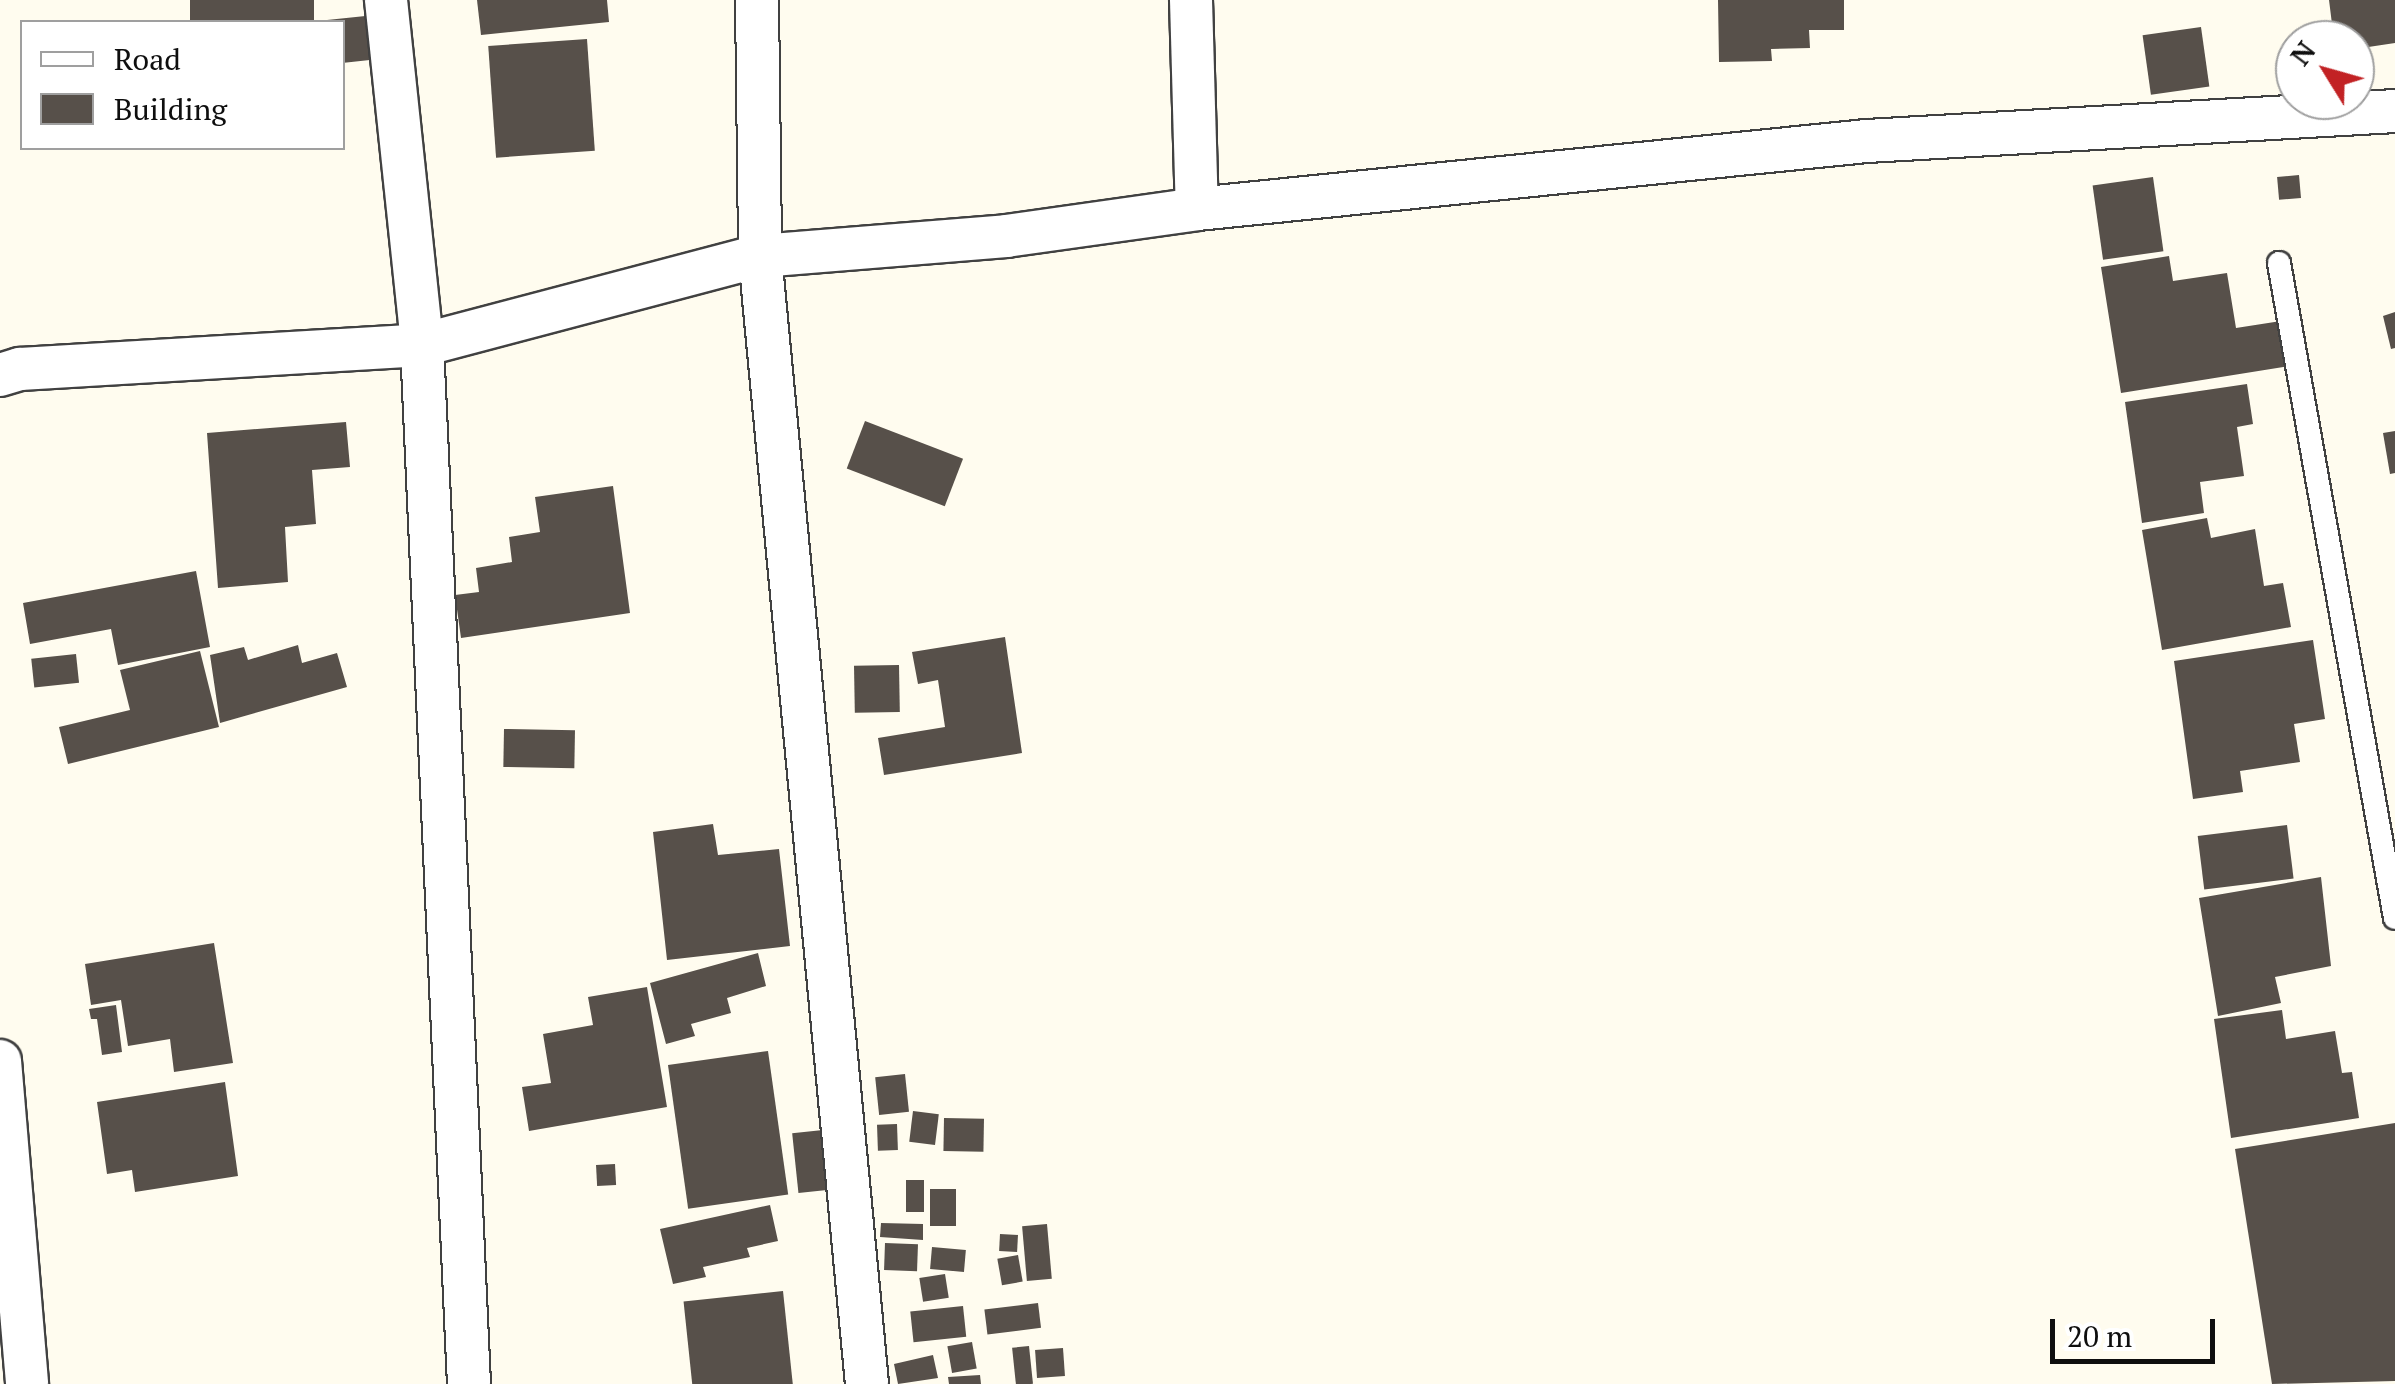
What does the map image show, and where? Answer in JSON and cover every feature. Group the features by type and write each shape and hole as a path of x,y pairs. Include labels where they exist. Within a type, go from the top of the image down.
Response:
{"street":[{"path":"386,0 422,345 469,1384"},
{"path":"757,0 760,256 867,1384"},
{"path":"1190,0 1196,209"},
{"path":"0,375 20,370 422,345 760,256 1006,236 1196,209 1868,141 2395,110"},
{"path":"0,1061 28,1384"}],"lane":[{"path":"2279,263 2395,918"}],"building":[{"path":"190,0 314,0 314,20 190,20"},
{"path":"477,0 607,0 609,22 481,35"},
{"path":"1718,0 1844,0 1844,30 1809,30 1810,48 1771,49 1772,61 1719,62"},
{"path":"2329,0 2395,0 2395,43 2375,46 2375,20 2332,20"},
{"path":"375,15 379,59 345,63 345,20 327,20"},
{"path":"2201,27 2209,86 2151,95 2143,35"},
{"path":"587,39 595,151 496,158 488,46"},
{"path":"2299,175 2301,198 2279,200 2277,177"},
{"path":"2153,177 2163,251 2103,260 2093,185"},
{"path":"2169,256 2173,281 2227,273 2236,328 2281,321 2289,366 2121,393 2101,267"},
{"path":"2395,312 2395,348 2391,349 2383,316"},
{"path":"2247,384 2253,424 2237,427 2244,476 2200,482 2204,513 2142,523 2125,402"},
{"path":"865,421 963,459 945,506 847,469"},
{"path":"346,422 350,467 312,470 316,524 285,527 288,582 218,588 207,433"},
{"path":"2395,431 2395,473 2390,474 2383,433"},
{"path":"613,486 630,613 461,638 455,595 479,592 476,568 512,562 509,537 540,532 535,497"},
{"path":"2207,518 2211,538 2255,529 2264,586 2283,583 2291,627 2162,650 2142,530"},
{"path":"196,571 210,647 118,665 111,629 30,644 23,603"},
{"path":"1005,637 1022,753 884,775 878,738 945,727 938,680 918,684 912,652"},
{"path":"2313,640 2325,719 2294,724 2300,762 2240,771 2243,792 2193,799 2174,661"},
{"path":"298,645 302,663 337,653 347,687 220,723 210,655 244,647 248,660"},
{"path":"200,651 219,727 68,764 59,727 130,710 120,670"},
{"path":"76,654 79,683 34,688 31,659"},
{"path":"899,665 900,712 855,713 854,666"},
{"path":"504,729 575,730 574,768 503,767"},
{"path":"713,824 718,855 779,849 790,946 667,960 653,832"},
{"path":"2287,825 2294,879 2204,890 2198,836"},
{"path":"2321,877 2331,966 2275,977 2281,1003 2218,1016 2199,898"},
{"path":"214,943 233,1063 174,1072 170,1039 128,1046 121,1000 91,1005 85,964"},
{"path":"758,953 766,986 727,998 731,1013 691,1024 695,1036 666,1044 650,983"},
{"path":"647,987 667,1107 529,1131 522,1087 551,1083 543,1034 593,1025 588,997"},
{"path":"116,1005 122,1052 102,1055 97,1019 91,1019 89,1009"},
{"path":"2282,1010 2286,1039 2335,1031 2342,1073 2352,1072 2359,1118 2231,1138 2214,1019"},
{"path":"768,1051 788,1195 688,1209 668,1065"},
{"path":"905,1074 909,1112 879,1115 875,1077"},
{"path":"225,1082 238,1176 135,1192 132,1170 107,1174 97,1102"},
{"path":"913,1111 939,1114 935,1145 909,1142"},
{"path":"944,1118 984,1119 983,1152 943,1151"},
{"path":"2395,1123 2395,1381 2272,1384 2235,1149"},
{"path":"897,1124 898,1150 878,1151 877,1125"},
{"path":"823,1130 829,1190 798,1193 792,1133"},
{"path":"615,1164 616,1185 597,1186 596,1165"},
{"path":"906,1180 924,1180 924,1212 906,1212"},
{"path":"930,1189 956,1189 956,1226 930,1226"},
{"path":"770,1205 778,1241 747,1248 750,1257 703,1267 706,1277 673,1284 660,1229"},
{"path":"881,1223 923,1224 923,1240 880,1237"},
{"path":"1047,1224 1052,1279 1027,1281 1022,1226"},
{"path":"1000,1234 1018,1235 1017,1252 999,1251"},
{"path":"885,1243 918,1244 917,1271 884,1270"},
{"path":"932,1247 966,1250 964,1272 930,1269"},
{"path":"1018,1255 1023,1282 1002,1285 997,1259"},
{"path":"945,1274 949,1298 923,1302 919,1278"},
{"path":"783,1291 793,1384 692,1384 684,1301"},
{"path":"1038,1303 1041,1328 987,1334 984,1310"},
{"path":"963,1306 966,1337 914,1342 910,1312"},
{"path":"972,1342 977,1369 952,1373 947,1346"},
{"path":"1029,1346 1033,1384 1016,1384 1012,1348"},
{"path":"1063,1348 1065,1376 1037,1378 1035,1350"},
{"path":"933,1355 938,1378 898,1384 894,1364"},
{"path":"980,1375 981,1384 949,1384 948,1377"}]}
